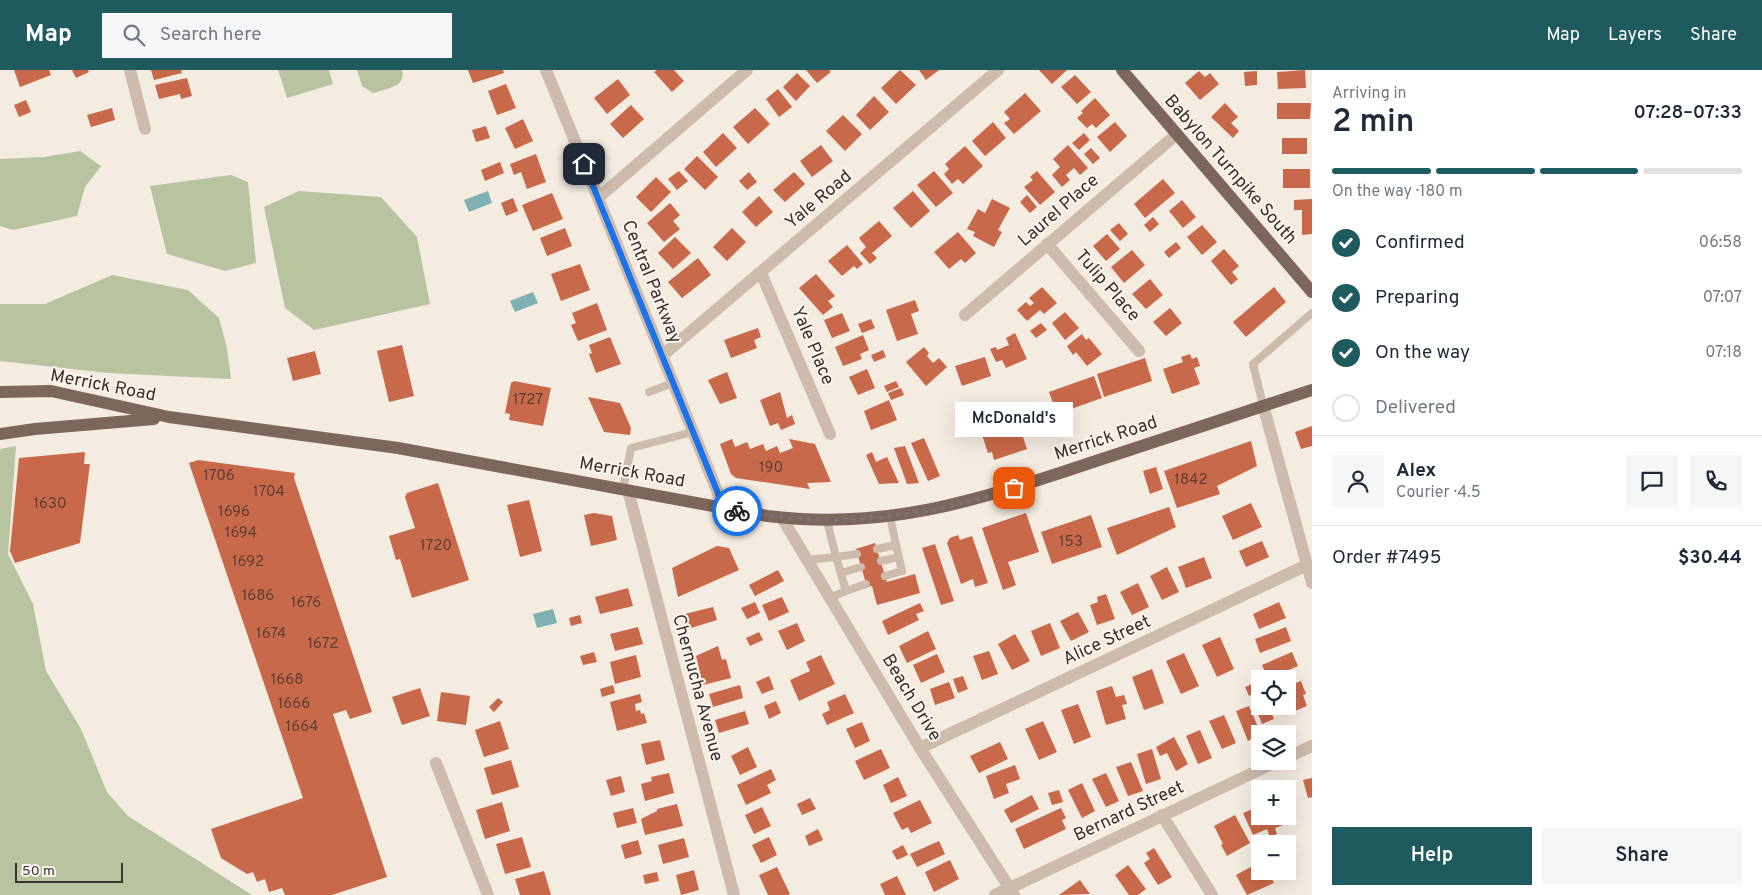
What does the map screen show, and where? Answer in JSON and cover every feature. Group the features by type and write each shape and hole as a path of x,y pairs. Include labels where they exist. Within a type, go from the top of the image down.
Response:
{"main road":[{"name":"Babylon Turnpike South","path":"1122,70 1312,292"},
{"name":"Merrick Road","path":"0,392 51,391 169,417 398,448 782,518 827,521 937,510 998,494 1312,390"},
{"name":"Merrick Road","path":"0,434 169,417"}],"street":[{"path":"130,70 145,129"},
{"name":"Central Parkway","path":"546,70 724,508"},
{"path":"598,198 747,70"},
{"name":"Yale Road","path":"662,356 998,70"},
{"name":"Laurel Place","path":"964,315 1176,134"},
{"name":"Tulip Place","path":"1047,244 1139,351"},
{"name":"Yale Place","path":"761,272 830,434"},
{"path":"1263,405 1312,583"},
{"name":"Chernucha Avenue","path":"625,489 734,895"},
{"name":"Beach Drive","path":"782,518 920,748 1012,891"},
{"name":"Alice Street","path":"920,748 1307,565"},
{"path":"1296,753 1312,746"},
{"path":"436,763 488,895"},
{"name":"Bernard Street","path":"994,895 1012,891 1162,815 1259,770"},
{"path":"1162,815 1212,895"}],"lane":[{"path":"1263,405 1253,364 1312,313"},
{"path":"649,392 673,383"},
{"path":"625,489 631,448 693,432"},
{"path":"885,576 902,571 890,516"},
{"path":"827,521 846,591"},
{"path":"877,550 896,545"},
{"path":"808,560 857,554"},
{"path":"881,561 899,557"},
{"path":"841,573 861,567"},
{"path":"830,598 866,584"}],"green space":[{"path":"278,70 329,70 333,84 287,98"},
{"path":"357,70 402,70 403,76 398,84 373,93 362,86"},
{"path":"80,151 101,166 85,187 77,216 13,230 0,226 0,159 44,157"},
{"path":"231,175 248,182 256,263 225,271 167,254 150,186"},
{"path":"299,191 381,197 417,237 430,304 314,330 285,308 264,207"},
{"path":"112,275 188,290 219,318 227,348 231,379 108,373 0,361 0,304 45,304"},
{"path":"16,446 8,554 33,604 46,671 81,729 107,792 128,816 252,895 0,895 0,449"}],"water":[{"path":"488,191 492,203 469,212 464,200"},
{"path":"533,292 538,303 515,312 510,301"},
{"path":"553,609 557,623 537,628 533,614"}],"building":[{"path":"14,70 49,70 51,75 20,87"},
{"path":"72,70 88,70 89,72 76,78"},
{"path":"151,70 181,70 182,73 154,80"},
{"path":"468,70 503,70 504,73 473,83"},
{"path":"657,70 674,70 684,81 672,92 654,72"},
{"path":"806,70 829,70 831,72 817,83"},
{"path":"900,70 916,85 896,104 881,88"},
{"path":"919,70 939,70 926,80"},
{"path":"1039,70 1067,70 1052,84"},
{"path":"1305,70 1306,88 1278,89 1277,72"},
{"path":"1199,71 1205,77 1210,73 1219,84 1200,100 1185,83"},
{"path":"1257,71 1257,85 1245,86 1244,72"},
{"path":"797,73 810,86 796,101 783,87"},
{"path":"1075,75 1091,92 1077,104 1061,87"},
{"path":"187,78 192,96 181,99 180,94 159,99 155,85"},
{"path":"618,79 630,95 607,114 594,98"},
{"path":"506,84 516,108 497,115 488,91"},
{"path":"778,89 792,107 779,117 766,99"},
{"path":"1025,93 1041,111 1014,134 1004,123 1010,119 1004,112"},
{"path":"874,96 889,112 870,130 856,115"},
{"path":"1095,98 1110,115 1096,128 1092,124 1087,128 1077,118 1083,113 1081,111"},
{"path":"26,100 31,112 19,117 14,105"},
{"path":"1225,103 1238,117 1231,123 1239,131 1233,138 1211,117"},
{"path":"1277,103 1311,103 1310,119 1277,119"},
{"path":"631,105 644,119 623,138 610,124"},
{"path":"112,108 115,120 91,127 87,115"},
{"path":"755,108 770,124 748,144 733,127"},
{"path":"843,115 862,134 845,151 826,131"},
{"path":"523,119 533,141 515,149 505,128"},
{"path":"993,122 1006,138 985,156 972,141"},
{"path":"1115,122 1127,136 1110,152 1097,137"},
{"path":"486,126 490,138 476,142 472,130"},
{"path":"723,133 737,148 716,167 703,152"},
{"path":"1084,133 1090,140 1079,150 1072,143"},
{"path":"1282,138 1307,138 1307,154 1282,154"},
{"path":"821,145 833,161 812,177 800,161"},
{"path":"1068,145 1088,168 1080,175 1074,168 1066,175 1070,180 1062,187 1052,175 1060,167 1053,159"},
{"path":"965,146 983,166 963,184 958,179 952,184 944,174 949,169 945,164"},
{"path":"1091,148 1100,158 1093,164 1084,154"},
{"path":"536,154 546,182 527,189 521,172 514,175 510,164"},
{"path":"697,156 718,177 705,190 684,169"},
{"path":"500,162 504,173 485,181 481,170"},
{"path":"1283,169 1310,169 1310,188 1283,188"},
{"path":"679,171 688,181 677,190 668,179"},
{"path":"934,171 953,193 936,207 917,185"},
{"path":"1037,171 1055,192 1040,205 1024,187 1033,180 1030,177"},
{"path":"749,172 757,182 747,190 739,181"},
{"path":"794,172 805,184 785,202 773,190"},
{"path":"656,177 671,192 651,212 636,197"},
{"path":"1163,179 1175,193 1145,218 1134,204"},
{"path":"913,191 930,211 911,228 893,208"},
{"path":"552,193 563,219 533,231 522,205"},
{"path":"1027,195 1037,207 1030,213 1020,202"},
{"path":"759,196 773,212 756,227 742,212"},
{"path":"513,198 518,211 506,216 501,203"},
{"path":"992,199 1010,208 998,230 1002,232 994,247 973,236 975,232 967,229 978,209 985,213"},
{"path":"1312,199 1312,234 1302,235 1302,210 1294,210 1294,200"},
{"path":"1182,200 1196,217 1183,228 1169,211"},
{"path":"670,203 680,215 673,221 680,229 664,242 647,223"},
{"path":"1153,217 1159,224 1150,232 1144,225"},
{"path":"879,221 892,236 872,253 877,258 870,264 860,253 866,247 859,238"},
{"path":"1119,223 1128,234 1120,241 1110,230"},
{"path":"1202,225 1217,242 1202,255 1187,237"},
{"path":"565,228 572,246 547,256 540,238"},
{"path":"732,228 746,242 727,261 713,247"},
{"path":"958,232 976,253 965,263 961,259 949,269 934,252"},
{"path":"1107,234 1120,249 1106,261 1093,246"},
{"path":"675,237 691,253 673,269 658,253"},
{"path":"1176,242 1181,248 1169,258 1164,252"},
{"path":"847,245 863,264 857,269 854,266 842,276 828,261"},
{"path":"1224,249 1239,266 1232,272 1238,279 1231,285 1211,261"},
{"path":"1132,250 1145,265 1124,283 1111,267"},
{"path":"698,258 711,275 682,298 668,282"},
{"path":"580,264 590,290 561,301 551,274"},
{"path":"816,274 835,296 828,301 833,307 823,315 799,288"},
{"path":"1150,279 1163,295 1146,309 1132,294"},
{"path":"1042,287 1057,303 1044,314 1040,310 1027,321 1017,310 1026,302 1030,306 1034,303 1029,298"},
{"path":"1274,287 1286,302 1246,337 1233,322"},
{"path":"915,300 919,311 911,314 918,334 897,341 886,310"},
{"path":"597,303 607,330 578,341 571,325 576,323 572,313"},
{"path":"1170,308 1182,323 1166,336 1153,322"},
{"path":"1065,312 1079,328 1065,340 1052,323"},
{"path":"842,313 850,331 832,338 824,320"},
{"path":"871,319 875,328 862,333 858,324"},
{"path":"1041,323 1047,330 1036,338 1030,331"},
{"path":"758,328 761,337 754,340 757,348 731,358 724,340"},
{"path":"1015,333 1027,359 1006,368 1002,360 996,362 990,349 996,347 997,350 1009,345 1006,338"},
{"path":"1082,334 1086,340 1089,338 1102,354 1087,366 1076,352 1073,355 1067,346"},
{"path":"863,335 869,350 860,354 862,359 843,366 835,347"},
{"path":"610,337 621,364 596,373 589,354 592,353 589,345"},
{"path":"402,345 414,396 389,402 377,351"},
{"path":"924,347 929,353 927,356 933,363 939,358 947,367 926,386 906,362"},
{"path":"883,350 886,357 874,362 871,355"},
{"path":"315,351 321,374 293,381 287,358"},
{"path":"1190,354 1192,359 1197,357 1200,366 1194,368 1200,384 1172,394 1163,369 1183,362 1181,357"},
{"path":"985,357 991,376 962,386 955,366"},
{"path":"1145,358 1152,381 1104,397 1097,374"},
{"path":"867,369 875,388 858,395 849,377"},
{"path":"727,372 737,398 720,404 708,380"},
{"path":"1094,376 1102,398 1057,414 1049,392"},
{"path":"514,381 551,388 543,426 509,420 510,414 505,413 511,383"},
{"path":"896,381 899,387 887,392 884,386"},
{"path":"901,388 904,395 891,400 888,393"},
{"path":"780,392 787,418 792,415 795,424 781,430 778,423 770,426 760,400"},
{"path":"588,397 620,403 631,428 630,435 604,432"},
{"path":"889,400 897,420 871,430 864,411"},
{"path":"1004,409 1005,413 1014,410 1027,449 994,460 992,452 988,453 980,429 984,427 981,417"},
{"path":"1312,426 1312,446 1301,449 1295,432"},
{"path":"924,438 940,476 928,481 911,443"},
{"path":"732,439 735,447 747,442 750,449 763,444 766,451 777,446 780,453 793,448 789,439 815,444 831,482 807,483 810,489 736,478 731,474 720,444"},
{"path":"1251,441 1257,466 1217,486 1220,494 1177,508 1164,471"},
{"path":"905,446 919,483 907,484 894,448"},
{"path":"85,452 84,464 90,464 80,543 15,563 10,551 19,458"},
{"path":"872,452 876,462 887,457 899,483 879,484 866,455"},
{"path":"198,460 295,473 294,478 372,712 350,719 346,710 333,714 387,877 332,895 285,895 282,888 269,892 265,879 257,882 253,872 247,874 221,858 211,829 303,798 189,463"},
{"path":"1156,467 1163,489 1150,494 1143,471"},
{"path":"438,483 469,580 412,598 400,559 396,560 389,536 415,528 405,497 407,493"},
{"path":"529,500 542,551 520,557 507,505"},
{"path":"1251,503 1262,527 1233,540 1222,516"},
{"path":"1169,507 1176,527 1117,555 1107,528"},
{"path":"594,513 612,516 617,540 591,546 584,515"},
{"path":"1026,513 1039,552 1008,562 1016,585 1003,590 982,528"},
{"path":"1091,515 1102,547 1052,564 1041,532"},
{"path":"958,535 960,540 972,536 988,583 975,587 973,579 961,584 947,543 950,538"},
{"path":"1262,541 1269,557 1246,567 1239,551"},
{"path":"875,543 887,582 915,574 920,593 877,605 872,586 867,587 856,549"},
{"path":"935,544 954,601 941,605 922,548"},
{"path":"717,546 729,548 739,570 678,597 672,568"},
{"path":"1204,557 1212,578 1186,588 1178,567"},
{"path":"1167,567 1179,592 1162,600 1150,576"},
{"path":"778,570 784,581 755,596 749,585"},
{"path":"1138,583 1149,607 1132,615 1120,592"},
{"path":"628,588 633,606 600,614 595,597"},
{"path":"1106,594 1115,619 1097,625 1090,605 1098,602 1097,597"},
{"path":"782,597 789,612 769,621 762,605"},
{"path":"755,602 760,613 747,619 741,608"},
{"path":"1279,602 1286,618 1259,629 1253,614"},
{"path":"920,603 924,611 916,614 919,620 888,635 882,621"},
{"path":"713,607 717,620 688,629 685,614"},
{"path":"1078,612 1089,632 1071,641 1060,621"},
{"path":"580,615 582,623 571,626 569,618"},
{"path":"797,623 805,641 787,650 778,631"},
{"path":"1050,623 1060,648 1041,656 1031,631"},
{"path":"638,627 643,644 615,651 610,634"},
{"path":"1286,627 1291,641 1260,653 1255,639"},
{"path":"928,631 936,649 907,663 899,646"},
{"path":"759,632 763,640 750,646 746,638"},
{"path":"1015,634 1030,661 1012,670 998,644"},
{"path":"1220,637 1234,669 1217,677 1202,645"},
{"path":"718,646 722,660 726,659 731,678 703,685 696,656"},
{"path":"989,651 998,674 982,680 973,656"},
{"path":"594,652 597,662 583,665 580,656"},
{"path":"1292,652 1298,666 1289,670 1264,670 1262,665"},
{"path":"1184,653 1199,686 1181,694 1166,661"},
{"path":"937,654 945,672 921,683 913,665"},
{"path":"636,655 641,677 615,684 610,662"},
{"path":"821,655 835,684 799,701 790,680 810,671 806,662"},
{"path":"1152,669 1164,703 1144,710 1132,677"},
{"path":"769,676 774,689 762,694 756,682"},
{"path":"963,676 968,689 958,693 953,679"},
{"path":"1301,681 1306,694 1303,695 1307,706 1296,711 1296,683"},
{"path":"949,682 955,698 935,705 930,689"},
{"path":"1251,684 1251,695 1249,696 1245,687"},
{"path":"613,685 615,693 602,697 600,689"},
{"path":"740,685 743,698 713,707 709,694"},
{"path":"1112,686 1116,697 1124,695 1127,704 1122,705 1126,719 1106,725 1096,691"},
{"path":"420,688 430,716 402,725 392,697"},
{"path":"441,692 470,696 466,725 437,721"},
{"path":"640,694 642,702 635,704 636,711 640,710 641,714 644,713 647,723 617,731 610,702"},
{"path":"845,694 854,713 827,725 822,714 830,710 827,702"},
{"path":"498,698 503,702 494,712 489,707"},
{"path":"776,701 781,713 769,719 764,706"},
{"path":"1078,704 1091,737 1074,744 1061,710"},
{"path":"1249,706 1251,715 1253,715 1257,725 1251,725 1251,739 1248,741 1236,711"},
{"path":"745,711 749,724 719,733 715,720"},
{"path":"1224,715 1236,743 1222,749 1209,721"},
{"path":"1259,715 1272,715 1274,719 1262,724"},
{"path":"500,721 509,749 484,757 475,730"},
{"path":"1043,721 1057,752 1039,760 1025,729"},
{"path":"862,722 870,741 855,748 846,729"},
{"path":"1200,730 1212,758 1198,764 1186,736"},
{"path":"1174,737 1188,764 1176,771 1167,753 1160,756 1156,747"},
{"path":"660,740 665,760 646,765 641,744"},
{"path":"1000,742 1008,759 979,773 970,756"},
{"path":"748,747 757,767 740,775 731,756"},
{"path":"881,749 890,768 864,780 855,761"},
{"path":"1152,749 1161,779 1146,784 1137,754"},
{"path":"511,760 519,787 492,795 484,768"},
{"path":"1131,762 1143,791 1128,796 1116,767"},
{"path":"1015,765 1020,779 1006,784 1009,793 994,799 986,776"},
{"path":"771,769 776,780 767,785 771,793 746,805 737,785"},
{"path":"669,773 674,793 645,801 641,784 652,781 651,777"},
{"path":"1106,773 1119,801 1106,807 1092,779"},
{"path":"621,776 625,792 611,796 606,780"},
{"path":"898,777 907,796 891,803 883,785"},
{"path":"1312,778 1312,797 1308,798 1303,780"},
{"path":"1082,783 1095,811 1082,818 1068,790"},
{"path":"1059,790 1063,802 1052,805 1048,793"},
{"path":"1032,795 1039,809 1011,823 1004,810"},
{"path":"810,798 816,809 802,815 797,804"},
{"path":"920,800 932,823 911,833 908,827 902,830 893,813"},
{"path":"502,802 510,831 485,839 476,810"},
{"path":"677,804 683,826 645,835 641,819 657,811 657,809"},
{"path":"762,807 771,826 754,834 745,815"},
{"path":"633,808 637,823 617,828 613,813"},
{"path":"1061,808 1066,818 1062,820 1066,829 1024,849 1015,829"},
{"path":"1251,810 1251,825 1283,825 1275,828 1277,834 1275,835 1269,835 1267,829 1253,835 1243,813"},
{"path":"1235,815 1250,843 1227,856 1214,826"},
{"path":"818,829 823,840 809,846 805,836"},
{"path":"522,837 531,867 505,874 496,844"},
{"path":"769,837 777,855 761,863 752,845"},
{"path":"684,838 689,857 663,864 658,845"},
{"path":"638,840 642,854 625,859 621,845"},
{"path":"939,841 945,854 917,867 910,854"},
{"path":"903,845 908,855 897,860 892,851"},
{"path":"1154,848 1172,877 1158,885 1144,863 1150,859 1146,853"},
{"path":"950,860 959,879 934,892 925,872"},
{"path":"1128,865 1146,889 1138,895 1129,895 1115,875"},
{"path":"777,867 790,894 788,895 768,895 759,875"},
{"path":"1251,867 1251,880 1272,880 1274,883 1247,895 1236,875"},
{"path":"694,870 699,890 681,895 676,875"},
{"path":"544,871 551,895 520,895 515,879"},
{"path":"657,872 659,881 645,884 643,875"},
{"path":"897,876 906,895 885,895 880,884"},
{"path":"1080,880 1090,894 1059,895"}],"way so far":[{"path":"737,511 782,518 827,521 869,519 937,510 1014,488"}],"place":[{"name":"McDonald's","path":"1014,488"}],"route":[{"path":"584,164 724,508 737,511"}]}
